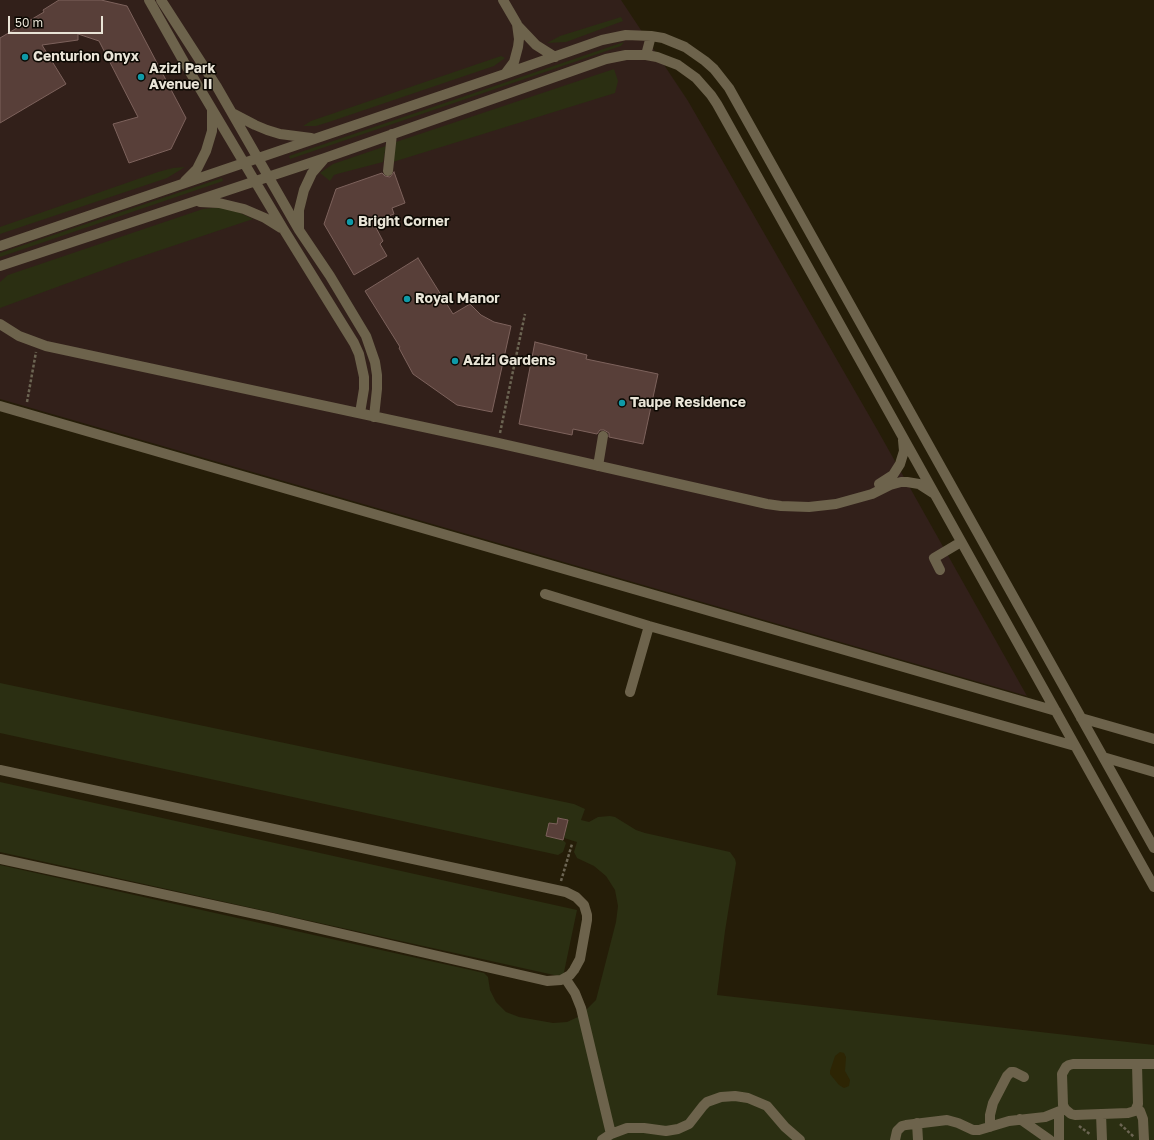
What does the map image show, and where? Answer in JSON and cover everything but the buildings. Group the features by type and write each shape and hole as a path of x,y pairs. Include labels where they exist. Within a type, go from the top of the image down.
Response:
{"street":[{"path":"149,0 243,163 359,354 364,377 364,389 360,413"},
{"path":"161,0 231,112 299,230 345,300 369,342 377,375 374,416"},
{"path":"503,0 517,24 536,45 555,57"},
{"path":"505,74 514,62 518,47 517,24"},
{"path":"0,246 614,37 632,35 651,36 674,42 696,53 722,78 1154,848"},
{"path":"646,55 651,36"},
{"path":"1,267 325,158 606,59 626,55 646,55 657,57 678,65 696,78 711,95 1154,887"},
{"path":"183,183 197,169 206,151 212,131 212,109"},
{"path":"231,112 267,130 287,135 315,139"},
{"path":"388,171 392,134"},
{"path":"299,230 299,210 304,190 312,173 325,158"},
{"path":"192,202 218,203 244,209 265,218 284,230"},
{"path":"841,328 857,319"},
{"path":"1,324 20,336 37,344 374,416 781,506 823,506 872,494 896,483 907,482 919,484 934,494"},
{"path":"0,406 1056,711"},
{"path":"598,466 603,436"},
{"path":"863,496 874,487 888,480 897,470 903,458 904,451 902,438"},
{"path":"940,570 934,558 961,542"},
{"path":"545,594 650,626 1075,746"},
{"path":"630,692 650,626"},
{"path":"1081,718 1154,738"},
{"path":"1103,757 1154,772"},
{"path":"0,770 566,892 576,897 584,905 587,915 586,926 578,965 570,975 565,978 556,981 547,981 289,922 0,859"},
{"path":"565,978 575,993 581,1008 611,1134"},
{"path":"1059,1140 1065,1112 1063,1105 1062,1074 1066,1067 1069,1065 1094,1064 1154,1064"},
{"path":"1138,1064 1138,1108 1143,1119 1144,1140"},
{"path":"990,1127 990,1115 993,1103 1007,1076 1011,1072 1014,1072 1024,1077"},
{"path":"602,1140 619,1130 636,1127 666,1130 678,1129 689,1124 702,1106 707,1102 721,1097 735,1096 748,1098 767,1106 784,1127 800,1140"},
{"path":"895,1140 899,1128 917,1123 947,1120 973,1130 979,1130 1000,1122 1039,1118 1065,1112 1128,1114 1138,1108"},
{"path":"1098,1138 1105,1114"},
{"path":"1020,1119 1050,1140"},
{"path":"917,1123 918,1140"}],"path":[{"path":"498,443 525,314"},
{"path":"25,414 37,344"},
{"path":"558,891 572,844"},
{"path":"1065,1112 1078,1125 1098,1138"},
{"path":"1105,1114 1137,1140"}],"shaded area":[{"path":"0,0 621,0 688,101 878,431 1027,696 0,399"}],"green space":[{"path":"621,17 623,21 566,42 547,43 560,36"},
{"path":"624,42 621,46 290,159 289,156"},
{"path":"501,56 505,58 494,66 329,122 316,126 303,126 311,121"},
{"path":"614,69 618,81 615,93 393,162 396,142"},
{"path":"386,146 383,162 334,175 330,181 320,173 333,164"},
{"path":"185,167 167,178 0,234 0,227 158,172 173,168"},
{"path":"222,178 223,181 0,257 0,253"},
{"path":"221,208 238,212 253,219 125,262 0,308 0,282 8,275 203,209"},
{"path":"0,683 574,804 585,809 581,820 589,822 598,817 615,817 636,830 645,833 730,852 736,863 717,995 1154,1045 1154,1140 0,1140 0,865 484,973 488,977 490,990 496,1002 506,1012 519,1017 553,1023 567,1022 580,1016 596,1000 616,922 618,906 615,890 606,876 594,866 577,858 574,852 577,842 564,838 568,820 559,818 557,824 549,823 546,836 563,840 566,843 563,852 558,855 0,733"},
{"path":"0,782 577,910 563,977 0,852"}],"sand":[{"path":"840,1052 844,1053 846,1057 845,1071 850,1080 849,1086 844,1088 839,1085 830,1074 835,1056"}],"place":[{"name":"Centurion Onyx","path":"25,57"},
{"name":"Azizi Park Avenue II","path":"141,77"},
{"name":"Bright Corner","path":"350,222"},
{"name":"Royal Manor","path":"407,299"},
{"name":"Azizi Gardens","path":"455,361"},
{"name":"Taupe Residence","path":"622,403"}]}
